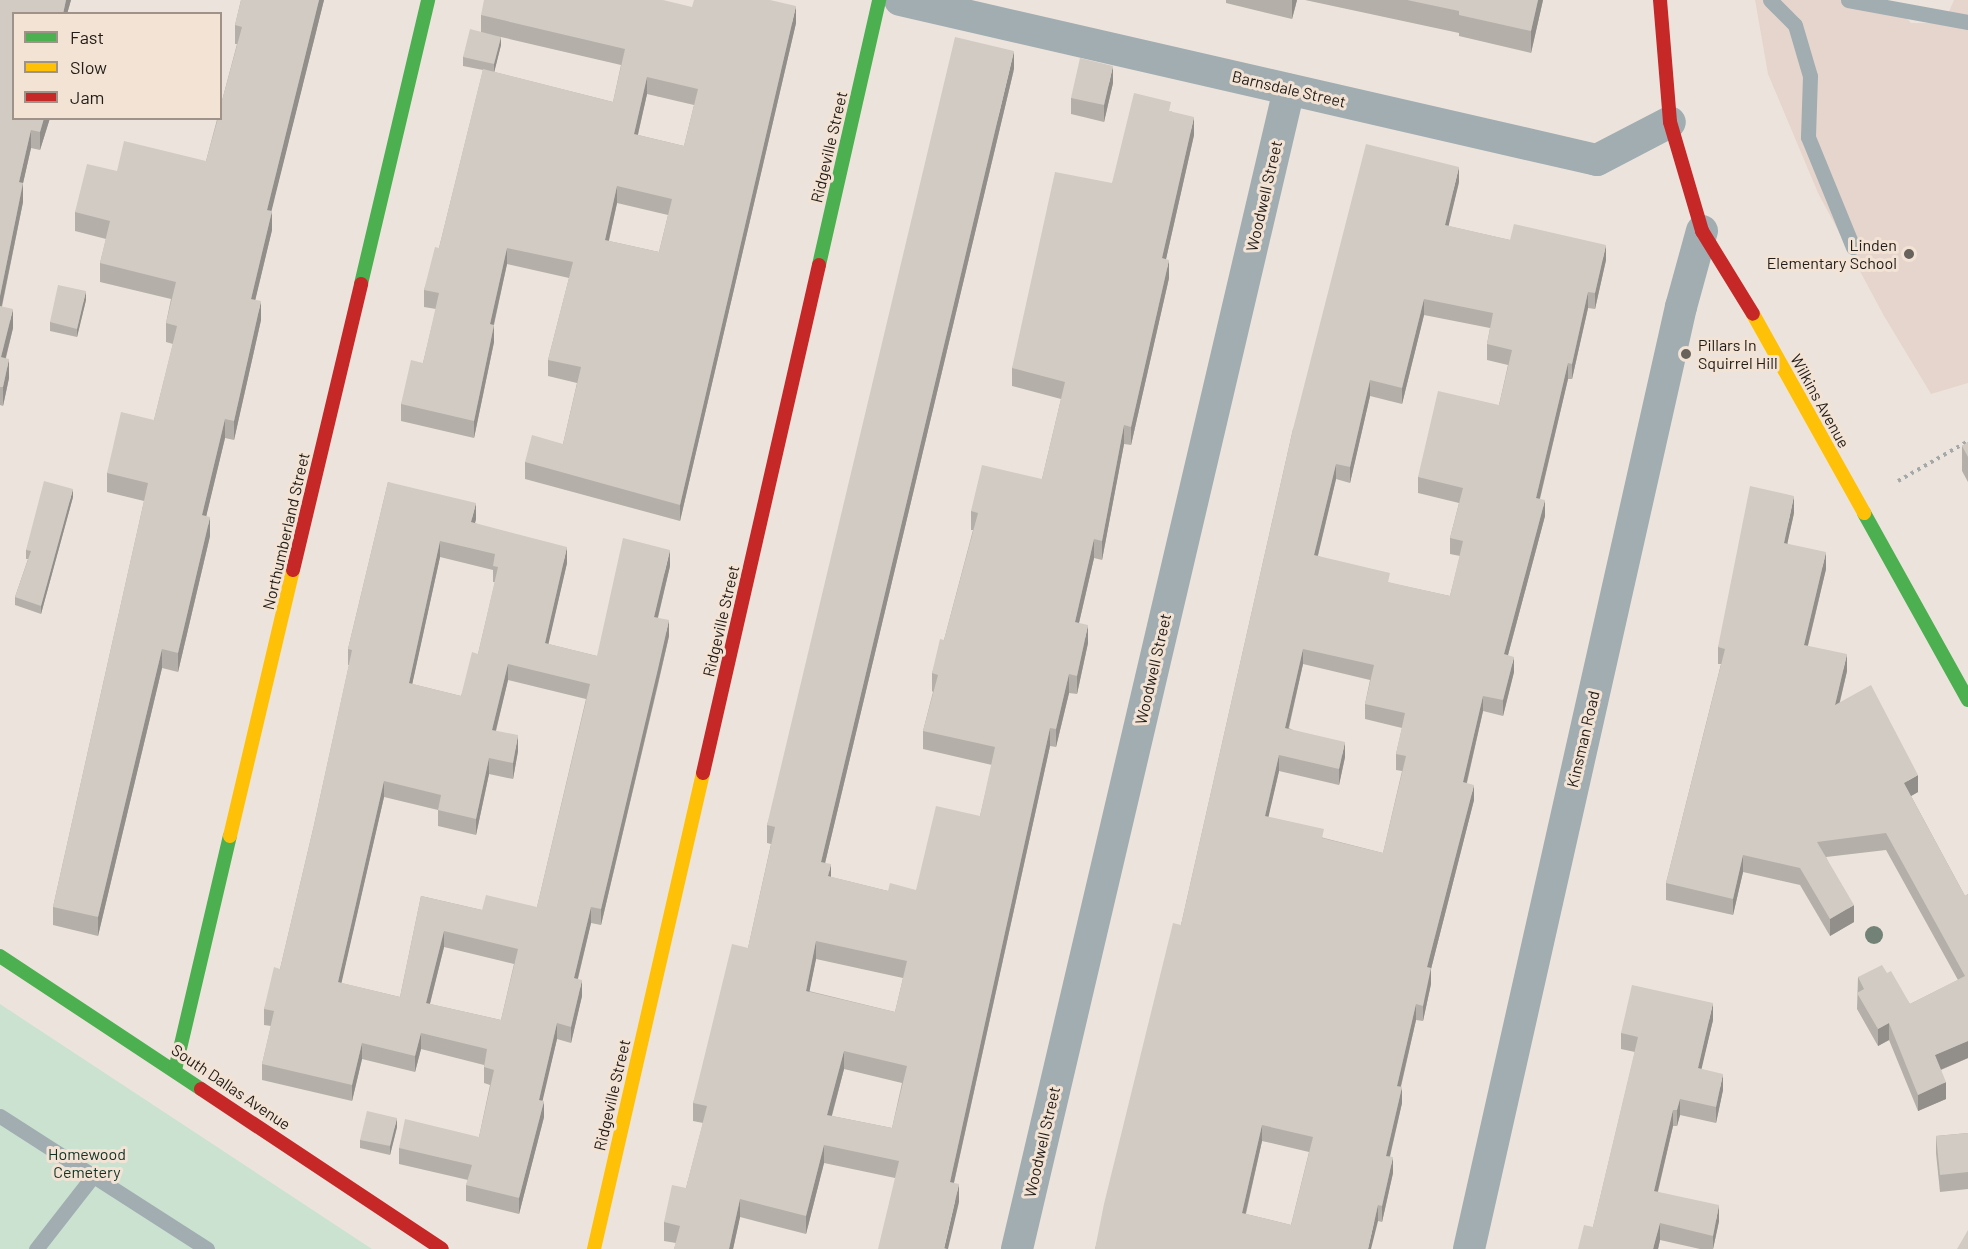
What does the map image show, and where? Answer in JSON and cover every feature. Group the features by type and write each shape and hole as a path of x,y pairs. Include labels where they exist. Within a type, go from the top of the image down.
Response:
{"street":[{"name":"Northumberland Street","path":"175,1070 429,0"},
{"name":"Ridgeville Street","path":"594,1249 879,0"},
{"name":"Barnsdale Street","path":"900,0 1597,160 1670,122"},
{"name":"Wilkins Avenue","path":"1660,0 1670,122 1702,231 1743,296 1968,700"},
{"name":"Woodwell Street","path":"1017,1249 1289,89"},
{"name":"Kinsman Road","path":"1469,1249 1681,307 1702,231"},
{"name":"South Dallas Avenue","path":"0,956 175,1070 441,1249"}],"lane":[{"path":"1770,0 1795,25 1810,75 1808,137 1853,247"},
{"path":"1848,0 1968,22"},
{"path":"0,1116 207,1249"},
{"path":"36,1249 93,1176"}],"path":[{"path":"1898,481 1968,441"}],"shaded area":[{"name":"Linden Elementary School","path":"1755,0 1860,0 1900,11 1911,23 1944,23 1954,0 1968,0 1968,383 1931,394 1884,316 1818,193 1768,74"}],"green space":[{"name":"Homewood Cemetery","path":"0,1004 372,1249 0,1249"}],"building":[{"path":"0,0 66,0 63,12 12,12 12,120 43,120 40,132 31,130 19,182 23,183 0,296"},
{"path":"241,0 319,0 267,210 272,211 251,299 261,301 234,421 225,419 202,515 210,517 178,653 162,649 98,917 53,907 148,483 107,473 121,412 154,420 177,326 166,323 176,282 100,263 110,221 75,212 87,164 117,171 124,141 206,161 217,120 222,120 222,101 242,27 235,25"},
{"path":"484,0 663,0 692,7 694,0 770,0 796,6 680,505 525,462 532,435 563,444 581,367 548,360 573,262 507,248 490,324 494,325 474,421 401,404 411,360 423,363 439,293 424,290 435,247 439,248 483,69 613,102 625,49 481,15","holes":["647,77 698,89 684,146 634,134","617,186 672,199 659,252 605,240"]},
{"path":"1407,0 1538,0 1531,31 1459,15 1459,11"},
{"path":"470,29 501,37 494,64 463,57"},
{"path":"955,37 1014,51 821,862 831,864 828,876 888,891 890,883 916,890 936,806 980,816 995,747 923,731 938,675 932,673 940,639 944,640 978,513 971,511 982,465 1042,479 1065,382 1012,368 1055,172 1112,183 1134,93 1171,102 1169,111 1194,117 1162,258 1169,260 1131,427 1124,425 1102,541 1094,539 1075,622 1088,625 1077,676 1069,674 1056,729 1050,728 950,1182 959,1184 944,1248 947,1249 878,1249 899,1161 824,1145 806,1216 740,1199 729,1249 674,1249 680,1226 664,1222 672,1185 686,1188 707,1106 693,1103 732,944 748,948 775,827 767,825","holes":["816,941 907,961 895,1012 806,991","844,1051 907,1066 892,1128 827,1115"]},
{"path":"1080,58 1113,66 1104,105 1071,98"},
{"path":"1366,144 1459,167 1445,225 1510,240 1514,224 1606,245 1595,293 1588,292 1572,364 1568,363 1536,498 1545,500 1504,654 1514,657 1503,700 1483,696 1463,782 1474,785 1427,967 1431,968 1423,1006 1416,1004 1397,1086 1402,1087 1386,1156 1393,1157 1382,1206 1378,1205 1368,1249 1095,1249 1173,923 1181,925 1293,429","holes":["1424,299 1493,313 1487,344 1512,350 1499,405 1438,391 1418,477 1463,488 1450,538 1463,541 1450,596 1388,582 1390,573 1314,555 1336,464 1350,467 1370,380 1402,388","1303,649 1374,665 1365,704 1405,713 1396,754 1406,756 1383,853 1322,838 1324,829 1265,816 1279,755 1339,769 1345,742 1285,728","1262,1125 1313,1137 1291,1225 1242,1213"]},
{"path":"58,285 86,291 77,329 50,322"},
{"path":"0,306 13,309 1,357 9,359 3,387 0,387"},
{"path":"1968,442 1968,457 1962,446"},
{"path":"44,481 73,489 41,606 15,597 31,551 26,550"},
{"path":"388,482 476,503 471,522 567,547 545,643 597,656 623,538 670,550 654,617 669,620 658,669 601,909 591,907 574,978 582,980 571,1027 557,1023 539,1100 544,1101 519,1198 466,1185 472,1165 399,1148 405,1119 479,1137 494,1070 484,1067 487,1049 421,1033 415,1056 362,1043 352,1085 262,1064 274,1011 264,1009 274,967 280,969 314,825 352,650 348,649","holes":["440,541 495,554 493,566 498,567 478,654 472,652 461,696 409,683","508,664 590,684 537,907 486,895 482,910 421,896 400,997 338,982 384,781 441,795 438,810 476,819 489,758 513,763 518,735 492,730","444,931 518,949 501,1020 426,1003"]},
{"path":"1750,486 1794,496 1784,543 1826,552 1804,645 1847,654 1835,705 1871,685 1918,775 1904,783 1965,896 1968,894 1968,1041 1935,1055 1946,1082 1918,1095 1889,1023 1878,1029 1857,993 1864,989 1858,977 1882,965 1887,973 1891,971 1910,1004 1965,976 1886,833 1817,842 1854,905 1830,919 1800,868 1743,855 1733,899 1666,883 1725,649 1718,647"},
{"path":"1632,985 1713,1003 1698,1068 1723,1074 1716,1107 1680,1099 1677,1110 1673,1110 1654,1191 1719,1205 1713,1236 1660,1223 1653,1249 1578,1249 1584,1225 1593,1227 1638,1037 1621,1033"},
{"path":"367,1111 397,1118 390,1146 360,1140"},
{"path":"1968,1133 1968,1172 1940,1175 1936,1136"},
{"path":"1968,1230 1968,1249 1957,1249"}],"traffic: fast":[{"path":"361,284 428,0"},
{"path":"819,265 879,0"},
{"path":"1864,513 1968,700"},
{"path":"175,1070 230,836"},
{"path":"0,956 201,1089"}],"traffic: slow":[{"path":"1753,314 1864,513"},
{"path":"230,836 293,570"},
{"path":"594,1249 703,773"}],"traffic: jam":[{"path":"1660,0 1670,122 1702,231 1753,314"},
{"path":"703,773 819,265"},
{"path":"293,570 361,284"},
{"path":"201,1089 442,1249"}],"place":[{"name":"Linden Elementary School","path":"1909,254"},
{"name":"Pillars In Squirrel Hill","path":"1686,354"}]}
